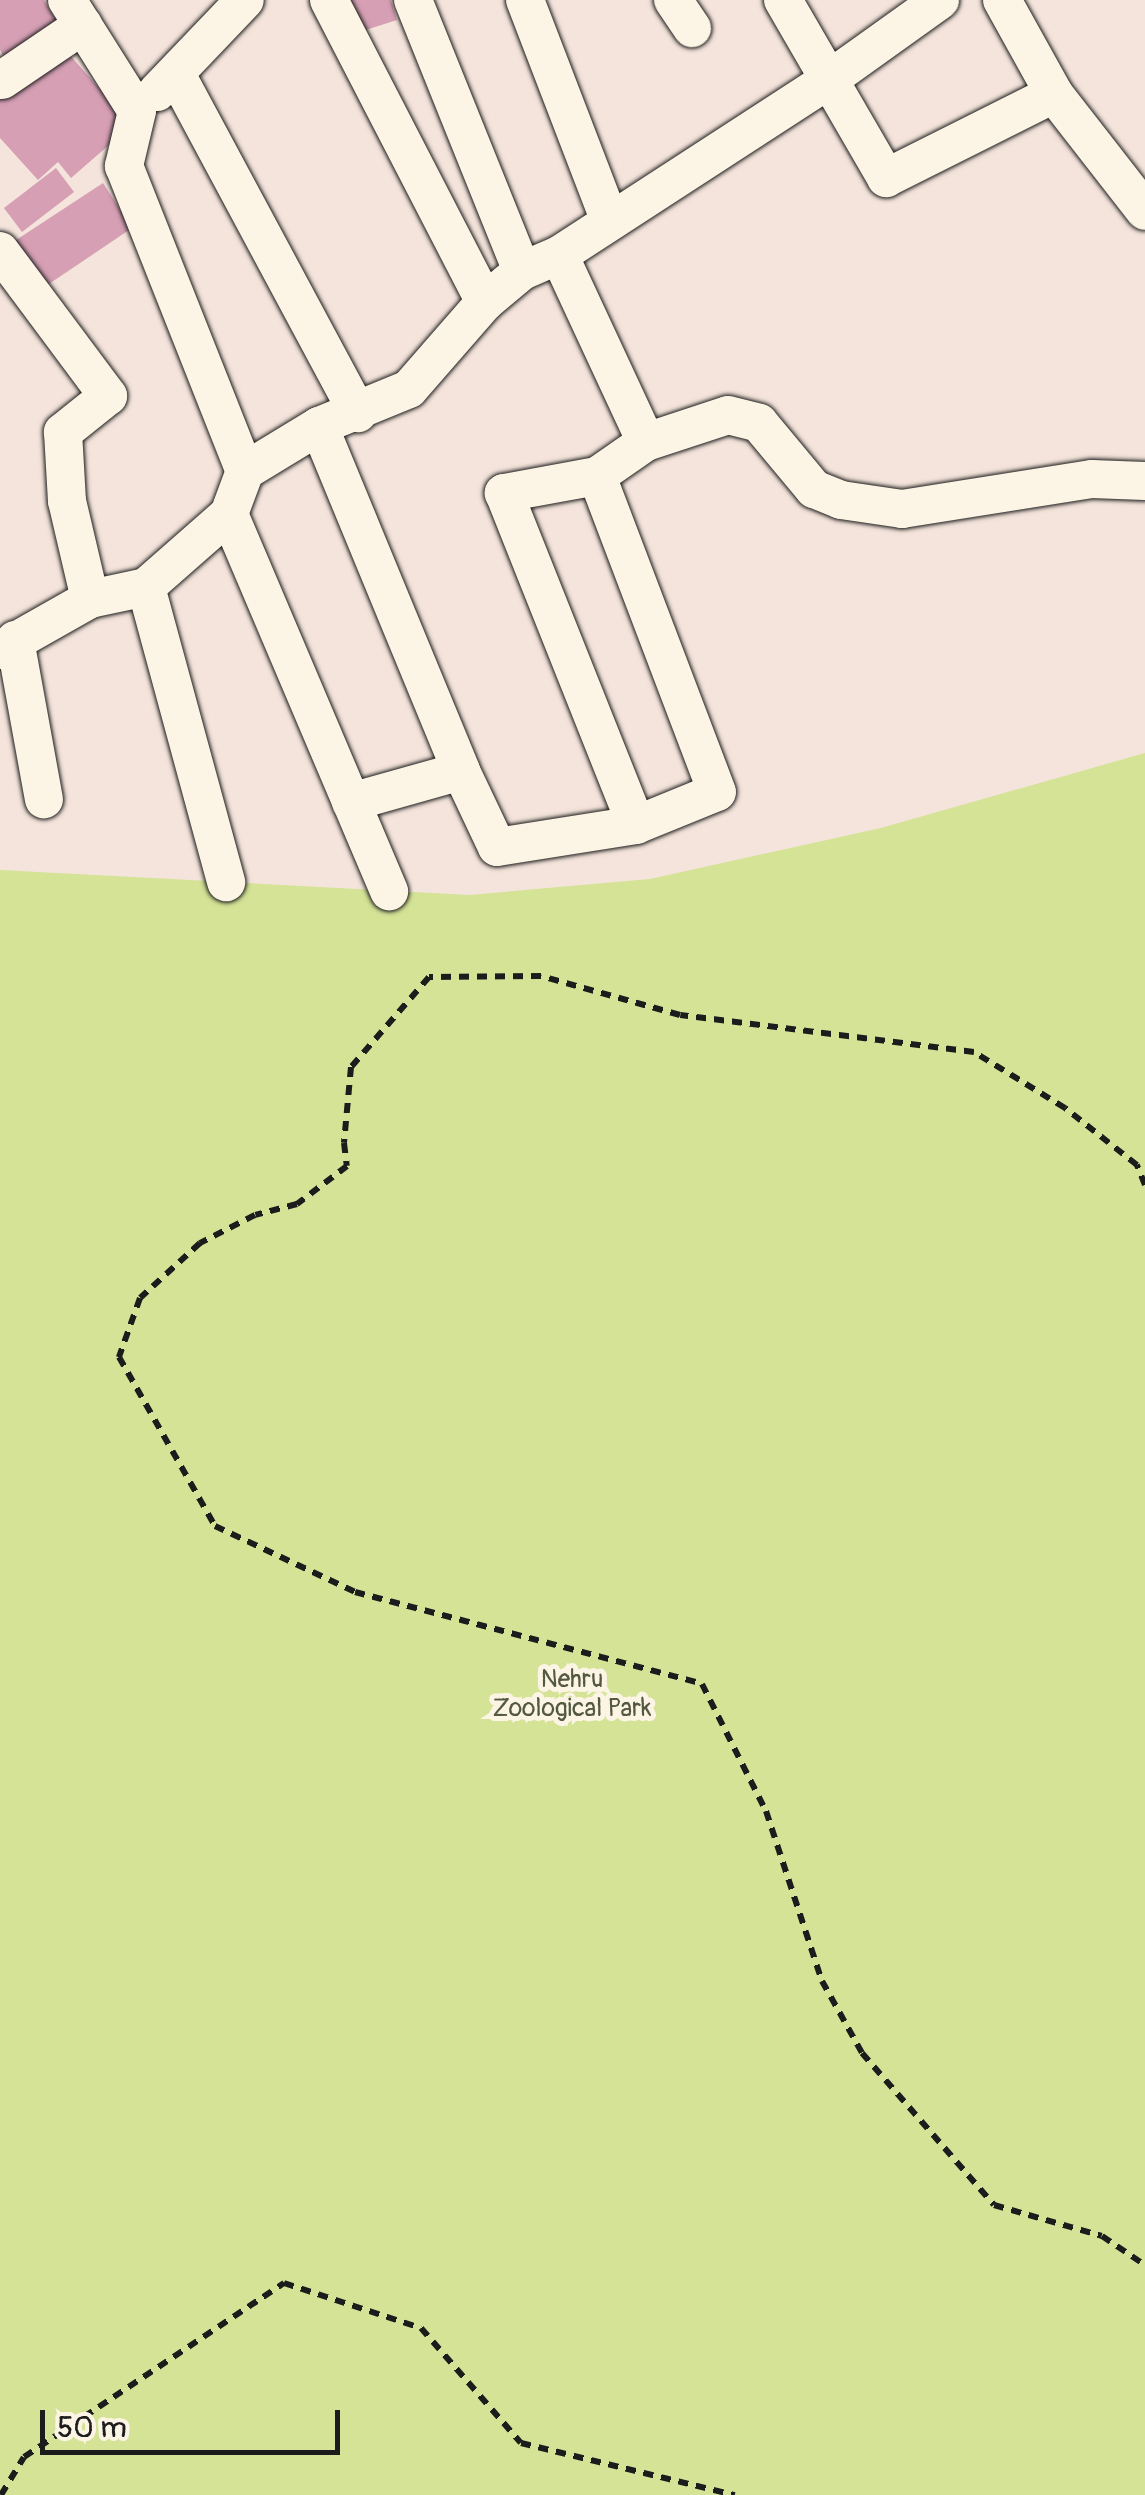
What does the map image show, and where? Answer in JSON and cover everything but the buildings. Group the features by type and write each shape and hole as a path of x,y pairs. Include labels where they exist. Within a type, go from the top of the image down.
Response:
{"street":[{"path":"245,0 137,111 124,166 245,471"},
{"path":"329,0 485,302"},
{"path":"413,0 522,272"},
{"path":"525,0 610,221"},
{"path":"783,0 886,178 1054,94"},
{"path":"44,799 7,645 90,599 146,587 229,514 245,471 319,426 409,389 485,302 522,272 558,255 827,81 940,0"},
{"path":"1002,0 1054,94 1145,212"},
{"path":"1,73 75,12 137,111"},
{"path":"176,74 358,413"},
{"path":"0,251 108,396 63,432 67,500 90,599"},
{"path":"558,255 646,442"},
{"path":"636,824 504,493 597,476 646,442 728,415 759,423 814,489 841,500 902,510 1092,479 1145,481"},
{"path":"319,426 461,771 497,847 636,824 718,792 597,476"},
{"path":"229,514 389,891"},
{"path":"146,587 226,882"},
{"path":"351,802 461,771"}],"path":[{"path":"1145,1185 1136,1166 1065,1108 974,1052 680,1015 540,976 429,978 351,1067 344,1143 348,1166 297,1204 255,1214 200,1244 140,1298 119,1356 215,1526 354,1592 702,1684 766,1811 822,1981 862,2052 994,2205 1102,2236 1145,2265"},
{"path":"1,2495 24,2458 284,2284 421,2328 521,2443 735,2495"}],"green space":[{"name":"Nehru Zoological Park","path":"1145,753 1145,2495 0,2495 0,870 470,895 650,879 881,828"}]}
